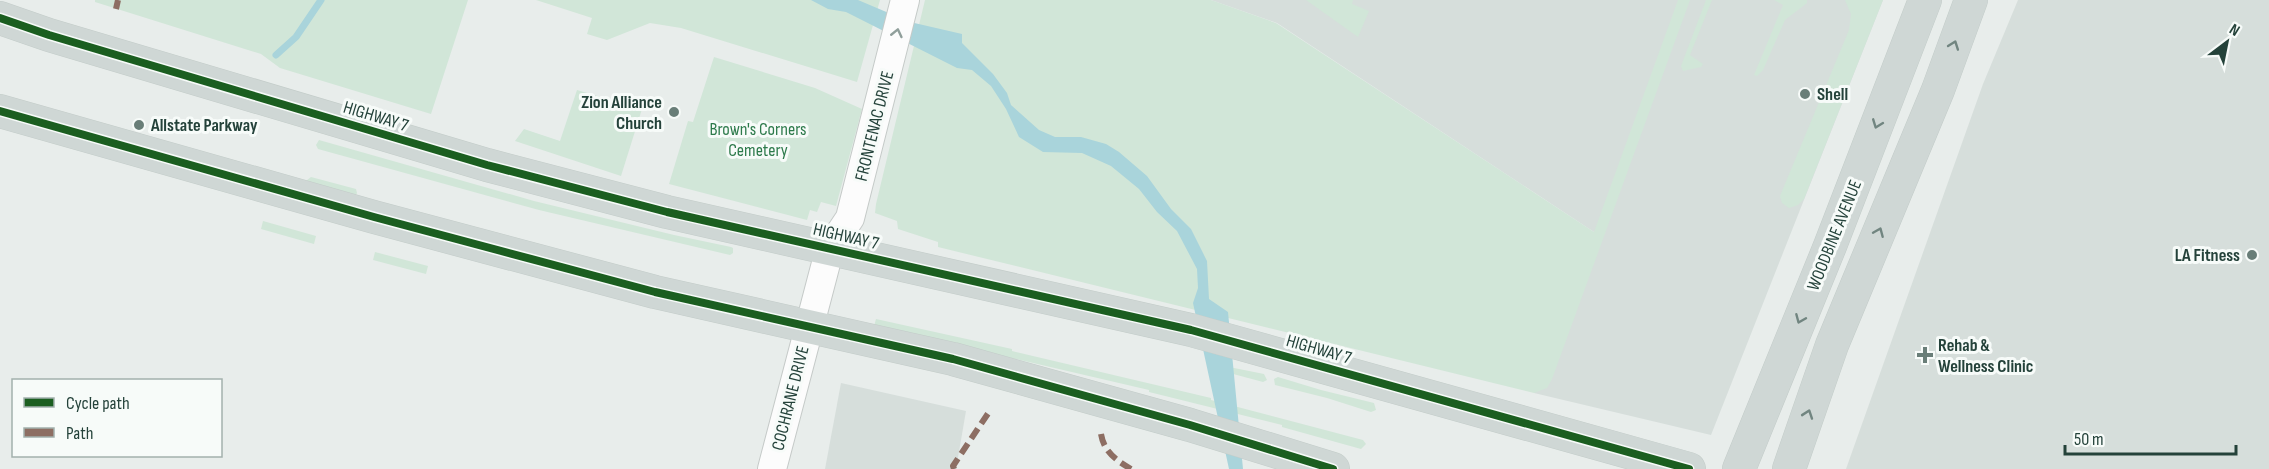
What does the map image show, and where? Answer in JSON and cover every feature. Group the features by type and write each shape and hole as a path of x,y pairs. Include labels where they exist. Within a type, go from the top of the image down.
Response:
{"main road":[{"name":"WOODBINE AVENUE","path":"1739,469 1830,246 1926,0"},
{"path":"1789,469 1832,345 1938,90 1971,0"},
{"name":"HIGHWAY 7","path":"0,18 60,38 487,165 667,212 1191,330 1689,469"},
{"path":"0,111 374,218 656,292 952,359 1190,425 1333,469"}],"street":[{"path":"0,18 5,0"},
{"name":"FRONTENAC DRIVE","path":"809,327 830,248 850,218 905,0"},
{"name":"COCHRANE DRIVE","path":"772,469 809,327"}],"shaded area":[{"path":"1211,0 1883,0 1711,435 1534,393 1594,232 1277,23"},
{"path":"2018,0 2269,0 2269,469 1846,469 1983,84"},
{"path":"841,383 966,411 956,469 825,469"}],"green space":[{"path":"95,0 468,0 431,114 280,68 261,54 95,2"},
{"path":"536,0 880,0 857,82 681,28 650,23 607,40 587,34 592,18"},
{"path":"925,0 1211,0 1276,23 1594,232 1678,0 1690,0 1552,379 1547,388 1534,393 938,247 938,242 898,229 897,221 875,213 876,204"},
{"path":"1306,0 1353,0 1352,4 1369,11 1358,37"},
{"path":"1706,0 1712,0 1690,55 1703,64 1701,67 1683,71 1681,66"},
{"path":"1774,0 1807,0 1807,3 1785,20 1763,70 1757,76 1754,75 1783,5"},
{"path":"1845,0 1883,0 1804,199 1798,205 1789,208 1782,203 1780,196 1849,30 1851,14"},
{"name":"Brown's Corners Cemetery","path":"714,57 815,88 862,109 836,206 821,202 817,212 810,210 807,220 669,184 688,121 693,122"},
{"path":"577,90 642,109 621,176 515,141 524,129 560,141"},
{"path":"319,140 534,201 731,247 733,253 730,255 539,210 318,149 316,145"},
{"path":"311,177 356,189 357,193 356,195 306,181"},
{"path":"263,221 316,236 314,244 261,229"},
{"path":"375,252 428,266 426,274 373,260"},
{"path":"876,319 1012,349 1012,351 1211,398 1211,400 1363,440 1366,444 1361,449 1282,427 1282,425 1149,392 1149,390 874,326"},
{"path":"1224,366 1264,374 1267,380 1263,382 1222,371"},
{"path":"1278,377 1374,403 1376,410 1371,412 1275,385 1274,379"}],"water":[{"path":"811,0 858,0 910,22 962,34 962,43 993,74 1007,93 1011,105 1039,130 1055,137 1081,137 1106,144 1147,176 1171,209 1191,229 1207,261 1209,299 1228,312 1243,469 1229,469 1193,303 1198,288 1197,269 1177,231 1157,212 1139,189 1111,166 1082,153 1043,152 1019,137 1006,109 991,86 972,70 957,68 846,12 828,9"}],"waterway":[{"path":"276,55 296,37 321,0"}],"marked path":[{"path":"116,9 118,0"},
{"path":"954,469 953,466 989,412"},
{"path":"1101,434 1105,446 1112,455 1131,469"}],"cycle path":[{"path":"0,18 49,35 487,165 667,212 1191,330 1689,469"},
{"path":"0,111 374,217 655,292 953,359 1190,425 1333,469"}],"place":[{"name":"Shell","path":"1805,94"},
{"name":"Zion Alliance Church","path":"674,112"},
{"name":"Allstate Parkway","path":"139,125"},
{"name":"LA Fitness","path":"2252,255"},
{"name":"Rehab & Wellness Clinic","path":"1925,355"}]}
